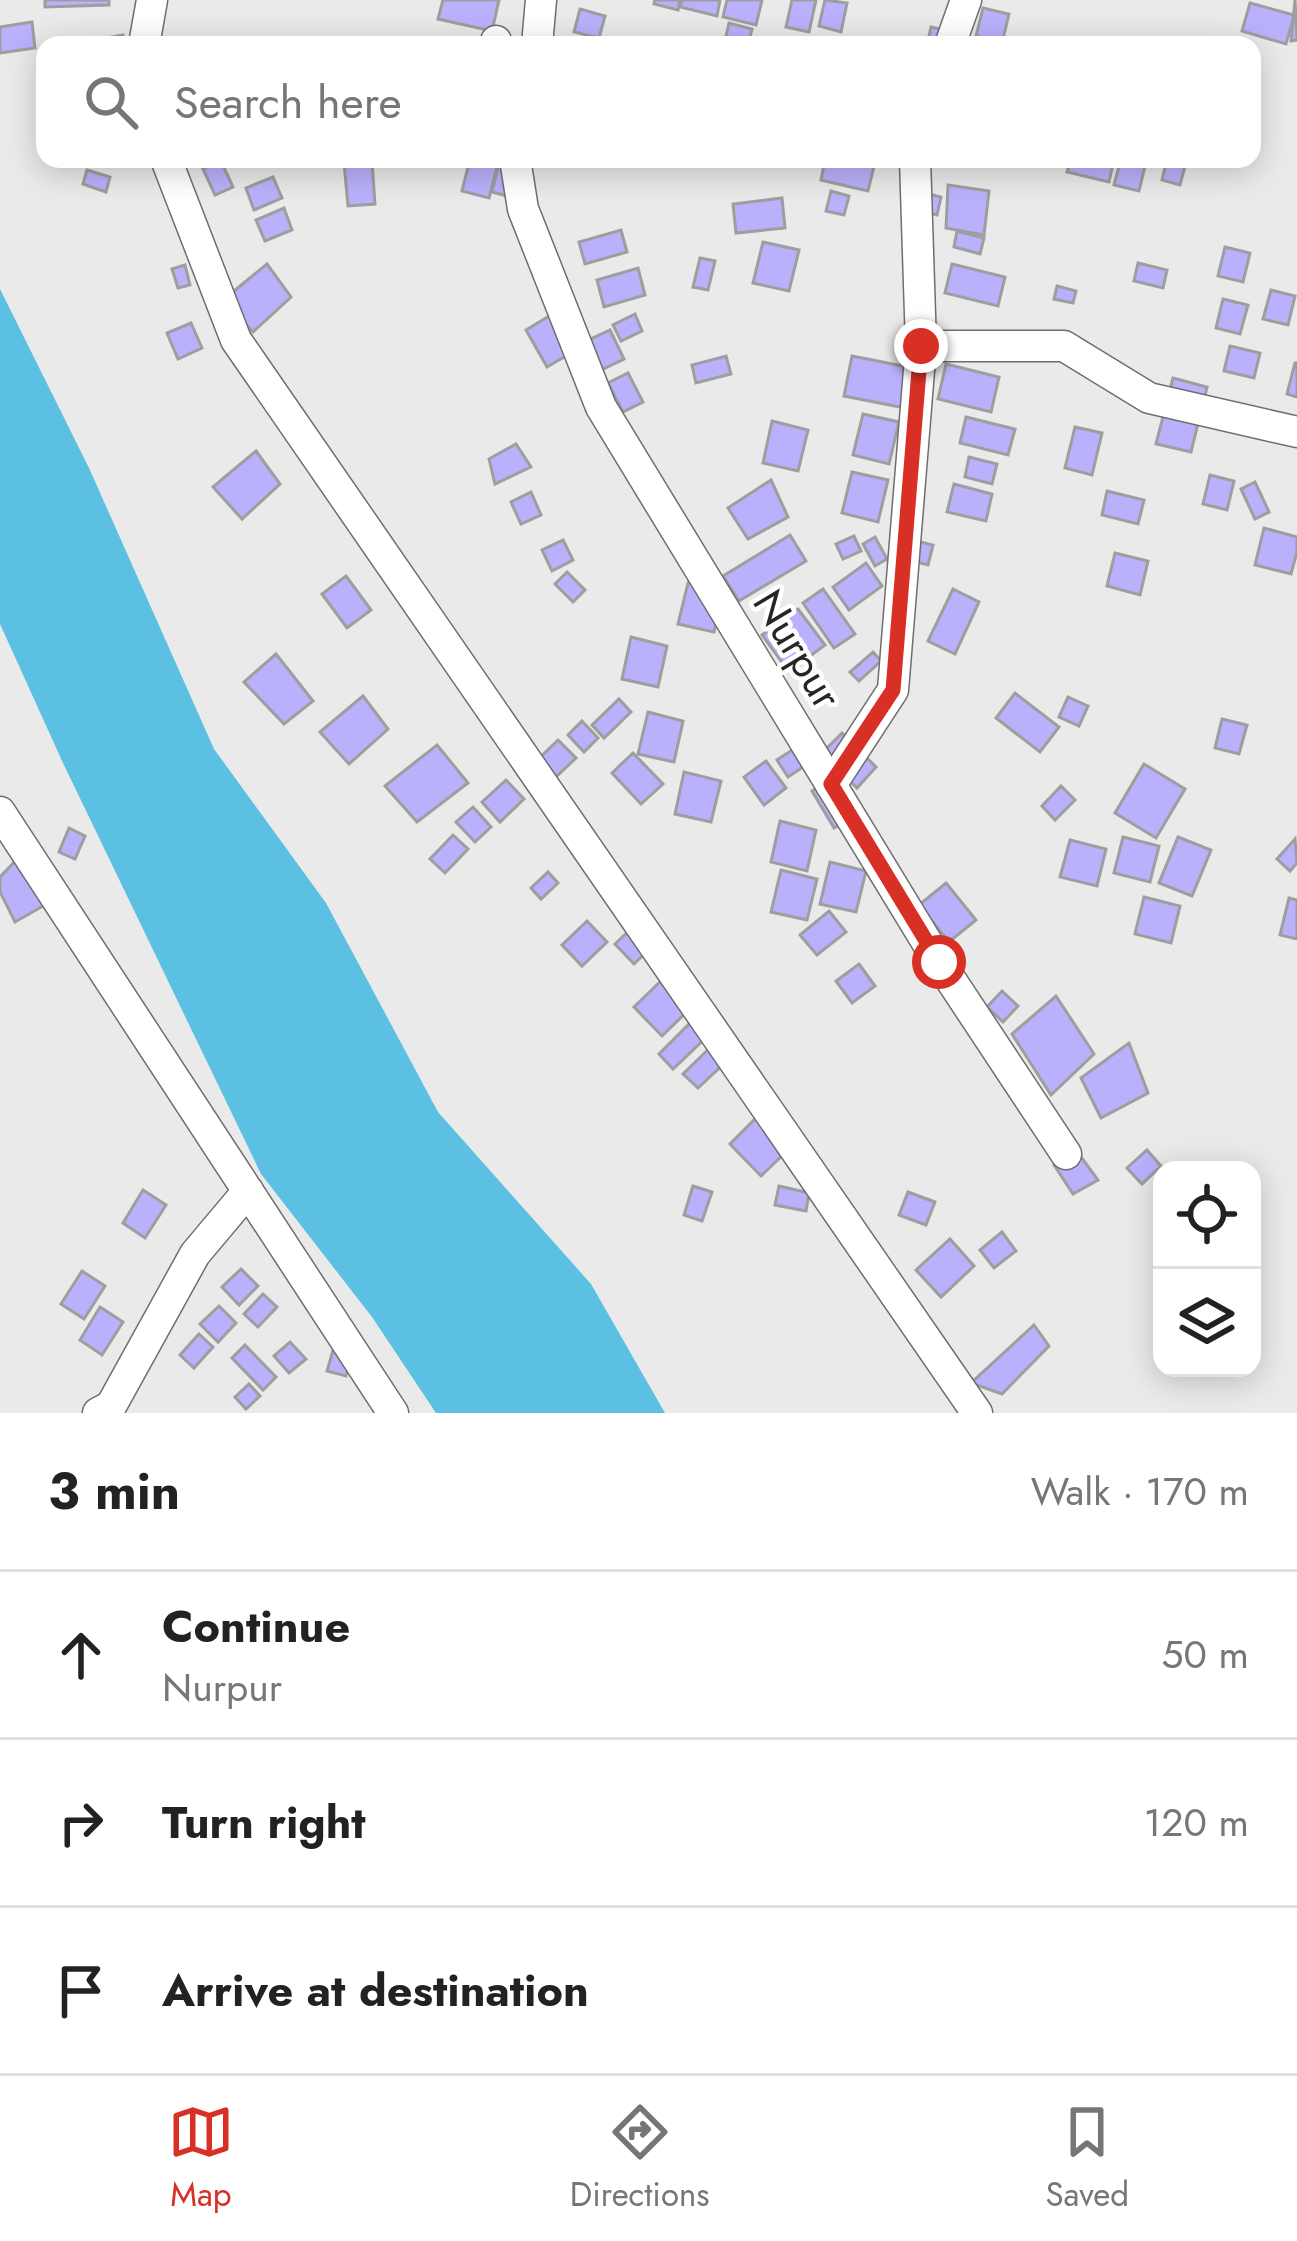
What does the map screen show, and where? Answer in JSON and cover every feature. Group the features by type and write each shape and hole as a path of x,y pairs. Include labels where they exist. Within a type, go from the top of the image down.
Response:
{"street":[{"path":"146,36 152,0"},
{"path":"538,36 541,0"},
{"path":"953,36 966,0"},
{"path":"169,168 236,340 976,1413"},
{"name":"Nurpur","path":"517,168 524,208 601,407 939,962 1066,1154"},
{"path":"831,784 893,690 921,346 915,168"},
{"path":"921,346 1064,346 1149,398 1297,432"},
{"path":"0,812 393,1413"},
{"path":"98,1413 111,1406 194,1254 248,1191"}],"water":[{"path":"0,289 89,468 214,749 326,903 438,1112 591,1284 665,1413 436,1413 372,1317 261,1174 0,624"}],"building":[{"path":"45,0 109,0 109,5 45,7"},
{"path":"443,0 499,0 492,31 438,19"},
{"path":"655,0 680,0 678,10 654,4"},
{"path":"682,0 720,0 717,16 680,7"},
{"path":"727,0 762,0 756,25 723,17"},
{"path":"792,0 816,0 809,32 786,27"},
{"path":"825,0 847,3 841,32 819,26"},
{"path":"1295,0 1297,40 1291,41"},
{"path":"1250,3 1294,15 1286,44 1242,31"},
{"path":"983,8 1009,14 1004,36 976,36"},
{"path":"580,9 605,16 600,36 574,32"},
{"path":"32,22 35,48 0,53 0,27"},
{"path":"729,23 752,29 750,36 726,36"},
{"path":"931,27 962,34 961,36 929,36"},
{"path":"224,168 233,187 215,195 203,169"},
{"path":"344,168 372,168 375,204 348,206"},
{"path":"468,168 497,168 489,198 462,191"},
{"path":"498,168 526,168 518,199 492,192"},
{"path":"823,168 874,168 868,191 821,180"},
{"path":"1068,168 1112,168 1109,182 1067,172"},
{"path":"1119,168 1145,168 1139,191 1114,185"},
{"path":"1165,168 1185,168 1180,185 1162,180"},
{"path":"87,170 110,177 106,192 83,184"},
{"path":"273,177 282,198 254,210 246,188"},
{"path":"948,185 989,191 984,235 946,228"},
{"path":"831,191 849,196 844,215 826,211"},
{"path":"925,193 941,197 937,215 921,211"},
{"path":"782,198 785,228 736,233 733,204"},
{"path":"284,208 292,230 265,241 256,220"},
{"path":"621,230 627,252 585,264 579,242"},
{"path":"957,231 984,238 980,254 954,247"},
{"path":"763,242 799,250 789,291 753,283"},
{"path":"1225,247 1250,253 1243,282 1218,276"},
{"path":"700,258 715,261 708,290 693,287"},
{"path":"1138,263 1167,270 1163,288 1134,281"},
{"path":"267,264 291,297 253,332 223,300"},
{"path":"952,264 1005,277 998,306 945,293"},
{"path":"185,265 190,285 178,288 172,269"},
{"path":"638,268 645,295 604,307 597,280"},
{"path":"1057,286 1076,291 1073,303 1054,299"},
{"path":"1271,290 1295,296 1288,325 1263,319"},
{"path":"1223,299 1248,305 1240,334 1216,328"},
{"path":"635,314 642,331 621,341 613,325"},
{"path":"549,316 571,353 547,367 526,330"},
{"path":"191,323 202,348 178,359 167,333"},
{"path":"610,330 624,359 595,373 580,344"},
{"path":"1230,346 1260,353 1254,378 1224,371"},
{"path":"726,356 731,374 696,383 692,365"},
{"path":"852,356 923,370 915,410 844,396"},
{"path":"1297,363 1297,397 1287,394"},
{"path":"946,364 999,377 991,412 938,399"},
{"path":"628,373 643,402 623,412 608,383"},
{"path":"1173,378 1207,387 1191,452 1156,444"},
{"path":"863,414 899,422 889,464 853,455"},
{"path":"966,417 1015,429 1008,455 960,443"},
{"path":"772,421 808,430 798,471 763,463"},
{"path":"1075,427 1102,433 1092,475 1065,468"},
{"path":"516,444 531,467 495,484 489,459"},
{"path":"256,451 280,484 242,519 213,487"},
{"path":"969,457 997,464 992,484 965,477"},
{"path":"852,472 888,480 878,522 842,513"},
{"path":"1210,475 1234,481 1227,510 1203,504"},
{"path":"771,480 788,517 748,539 728,508"},
{"path":"1255,482 1269,512 1255,519 1241,489"},
{"path":"954,484 992,494 986,521 947,512"},
{"path":"1107,491 1144,500 1138,524 1102,515"},
{"path":"531,492 541,515 521,524 511,502"},
{"path":"1264,528 1297,537 1291,574 1255,565"},
{"path":"790,535 806,561 739,601 723,576"},
{"path":"854,536 861,551 843,559 836,544"},
{"path":"875,537 887,559 875,566 863,544"},
{"path":"905,538 933,545 928,565 901,558"},
{"path":"563,540 573,560 552,571 542,550"},
{"path":"1115,553 1148,561 1140,595 1107,586"},
{"path":"866,563 882,586 849,610 833,587"},
{"path":"567,572 585,590 573,602 555,584"},
{"path":"346,576 371,610 347,628 322,594"},
{"path":"688,583 724,591 714,632 678,624"},
{"path":"823,589 855,634 834,648 803,603"},
{"path":"953,589 979,602 955,654 928,641"},
{"path":"798,609 825,645 789,672 762,635"},
{"path":"631,637 667,646 658,687 622,679"},
{"path":"873,652 881,661 859,681 850,672"},
{"path":"276,654 313,701 284,724 244,682"},
{"path":"1015,693 1059,727 1040,752 996,718"},
{"path":"363,696 388,729 349,764 320,732"},
{"path":"1068,697 1088,706 1079,726 1059,717"},
{"path":"619,699 631,712 604,738 592,725"},
{"path":"648,712 683,721 674,762 638,754"},
{"path":"1222,719 1247,725 1239,754 1215,748"},
{"path":"582,721 598,738 584,752 568,735"},
{"path":"842,733 861,752 843,769 825,750"},
{"path":"558,740 576,758 540,792 523,774"},
{"path":"803,743 815,759 788,777 777,760"},
{"path":"437,745 468,783 417,822 385,786"},
{"path":"633,753 663,784 641,804 612,773"},
{"path":"865,756 876,767 857,788 845,776"},
{"path":"766,761 786,788 764,805 744,777"},
{"path":"1144,764 1185,789 1156,838 1115,813"},
{"path":"684,772 721,781 711,822 675,814"},
{"path":"506,780 524,799 500,822 482,802"},
{"path":"826,782 849,820 834,828 812,791"},
{"path":"1061,786 1075,800 1055,820 1042,806"},
{"path":"473,807 491,827 475,842 456,822"},
{"path":"780,821 816,830 807,871 771,862"},
{"path":"69,828 85,836 75,859 59,852"},
{"path":"453,835 468,849 445,873 430,859"},
{"path":"1123,837 1159,846 1150,882 1114,873"},
{"path":"1178,837 1211,850 1192,896 1159,883"},
{"path":"1295,839 1297,863 1290,871 1277,859"},
{"path":"1070,840 1106,849 1097,886 1060,877"},
{"path":"23,853 50,902 15,922 0,892 0,877"},
{"path":"830,862 866,871 856,912 820,904"},
{"path":"781,870 817,879 807,920 771,912"},
{"path":"548,872 558,883 541,899 531,888"},
{"path":"946,883 976,920 949,942 919,905"},
{"path":"1144,897 1180,906 1171,943 1135,934"},
{"path":"1289,898 1297,900 1297,939 1280,935"},
{"path":"829,911 846,932 817,955 800,935"},
{"path":"587,921 607,942 582,966 562,945"},
{"path":"637,923 656,943 634,964 615,944"},
{"path":"859,964 875,986 852,1003 836,981"},
{"path":"670,972 698,1001 662,1036 634,1007"},
{"path":"1002,991 1018,1006 1003,1022 987,1007"},
{"path":"1056,996 1094,1054 1051,1095 1012,1034"},
{"path":"698,1015 713,1031 673,1069 659,1054"},
{"path":"1129,1043 1148,1093 1101,1118 1081,1078"},
{"path":"714,1044 728,1060 698,1088 683,1074"},
{"path":"756,1118 787,1151 761,1176 730,1144"},
{"path":"1073,1146 1098,1180 1073,1194 1054,1165"},
{"path":"1147,1150 1157,1161 1153,1174 1142,1184 1127,1168"},
{"path":"693,1186 712,1192 702,1221 684,1215"},
{"path":"779,1186 809,1193 806,1211 775,1205"},
{"path":"143,1190 166,1205 145,1238 123,1223"},
{"path":"908,1192 935,1202 926,1225 899,1215"},
{"path":"1002,1232 1016,1251 994,1268 980,1250"},
{"path":"950,1239 974,1266 941,1297 916,1270"},
{"path":"241,1269 258,1286 239,1305 222,1287"},
{"path":"82,1271 105,1286 84,1319 61,1304"},
{"path":"263,1294 277,1307 258,1327 244,1314"},
{"path":"219,1306 236,1323 218,1342 200,1324"},
{"path":"100,1307 123,1322 102,1355 80,1340"},
{"path":"1034,1325 1049,1346 1002,1394 971,1383"},
{"path":"199,1334 213,1347 194,1368 180,1355"},
{"path":"290,1342 306,1359 289,1373 274,1356"},
{"path":"245,1345 276,1377 263,1390 232,1358"},
{"path":"334,1347 353,1351 346,1376 327,1371"},
{"path":"249,1384 260,1396 246,1409 235,1397"}],"route":[{"path":"921,346 893,690 831,784 939,962"}]}
